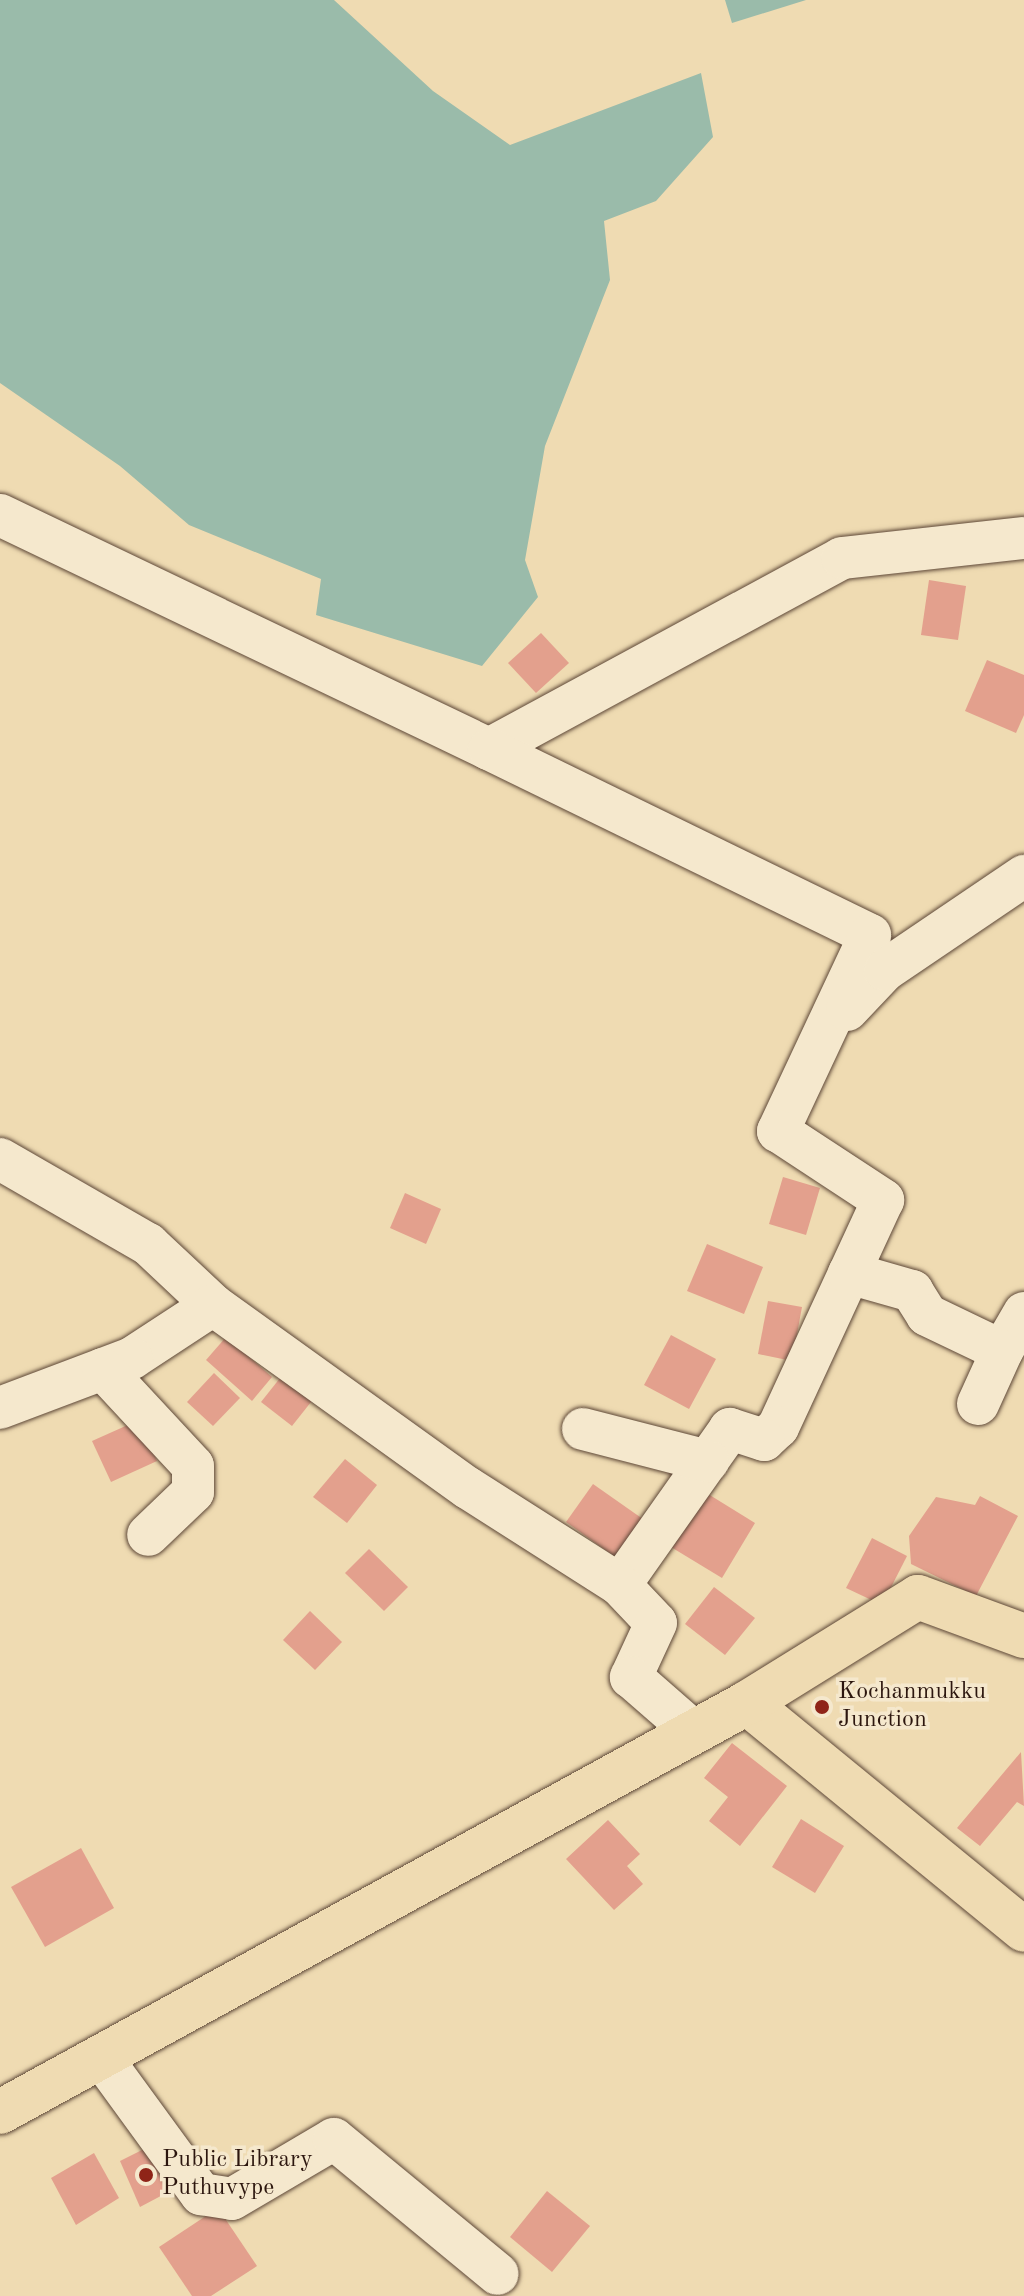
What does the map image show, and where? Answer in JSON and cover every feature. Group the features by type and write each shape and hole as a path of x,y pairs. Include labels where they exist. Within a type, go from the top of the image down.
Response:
{"main road":[{"path":"0,2112 747,1703 918,1597 1024,1636"},
{"path":"747,1703 1024,1930"}],"street":[{"path":"0,515 870,935 778,1131 883,1200 778,1427 764,1440 730,1429 620,1585"},
{"path":"489,749 842,558 1024,538"},
{"path":"822,1037 885,970 1024,876"},
{"path":"0,1159 148,1244 213,1305 409,1448 620,1585 656,1623 631,1677 694,1732"},
{"path":"849,1273 912,1291 927,1315 1015,1327 978,1404"},
{"path":"0,1408 103,1369 213,1305"},
{"path":"103,1369 193,1466 193,1492 148,1535"},
{"path":"583,1429 708,1461"},
{"path":"101,2057 201,2194 232,2199 334,2139 498,2274"}],"shaded area":[{"path":"0,0 334,0 433,91 510,145 701,73 713,137 656,201 604,221 610,280 545,446 525,560 538,597 482,666 316,615 321,579 189,525 120,466 0,383"},
{"path":"725,0 806,0 732,23"}],"building":[{"path":"929,580 966,586 958,640 921,635"},
{"path":"541,633 569,663 536,693 508,663"},
{"path":"987,660 1024,675 1024,715 1016,733 965,711"},
{"path":"783,1177 820,1188 806,1235 769,1224"},
{"path":"405,1193 441,1209 426,1244 390,1228"},
{"path":"707,1244 763,1267 744,1314 687,1291"},
{"path":"768,1301 802,1307 792,1361 758,1354"},
{"path":"671,1335 716,1359 689,1409 644,1385"},
{"path":"226,1337 272,1377 252,1401 206,1360"},
{"path":"214,1373 240,1398 213,1426 187,1402"},
{"path":"284,1373 315,1397 292,1426 261,1402"},
{"path":"139,1420 157,1461 111,1482 92,1441"},
{"path":"345,1459 377,1485 347,1523 313,1497"},
{"path":"593,1484 650,1524 622,1562 566,1522"},
{"path":"700,1489 755,1523 722,1578 666,1544"},
{"path":"980,1496 1018,1516 976,1596 911,1564 909,1536 936,1497 975,1505"},
{"path":"872,1538 907,1556 882,1605 846,1588"},
{"path":"369,1549 408,1587 384,1611 345,1573"},
{"path":"714,1587 755,1618 725,1655 685,1624"},
{"path":"310,1611 342,1642 315,1670 283,1640"},
{"path":"732,1743 787,1786 740,1846 709,1821 728,1797 704,1778"},
{"path":"1021,1752 1024,1806 1017,1802 980,1846 957,1828"},
{"path":"801,1819 844,1846 815,1893 772,1867"},
{"path":"608,1820 640,1854 627,1866 643,1884 614,1910 566,1859"},
{"path":"81,1848 114,1908 45,1947 11,1887"},
{"name":"Public Library Puthuvype","path":"150,2146 174,2189 140,2207 120,2161"},
{"path":"94,2153 119,2198 76,2225 51,2178"},
{"path":"547,2191 590,2226 552,2272 510,2237"},
{"path":"218,2208 257,2266 211,2296 192,2296 159,2247"}],"place":[{"name":"Kochanmukku Junction","path":"822,1707"},
{"name":"Public Library Puthuvype","path":"146,2175"}]}
